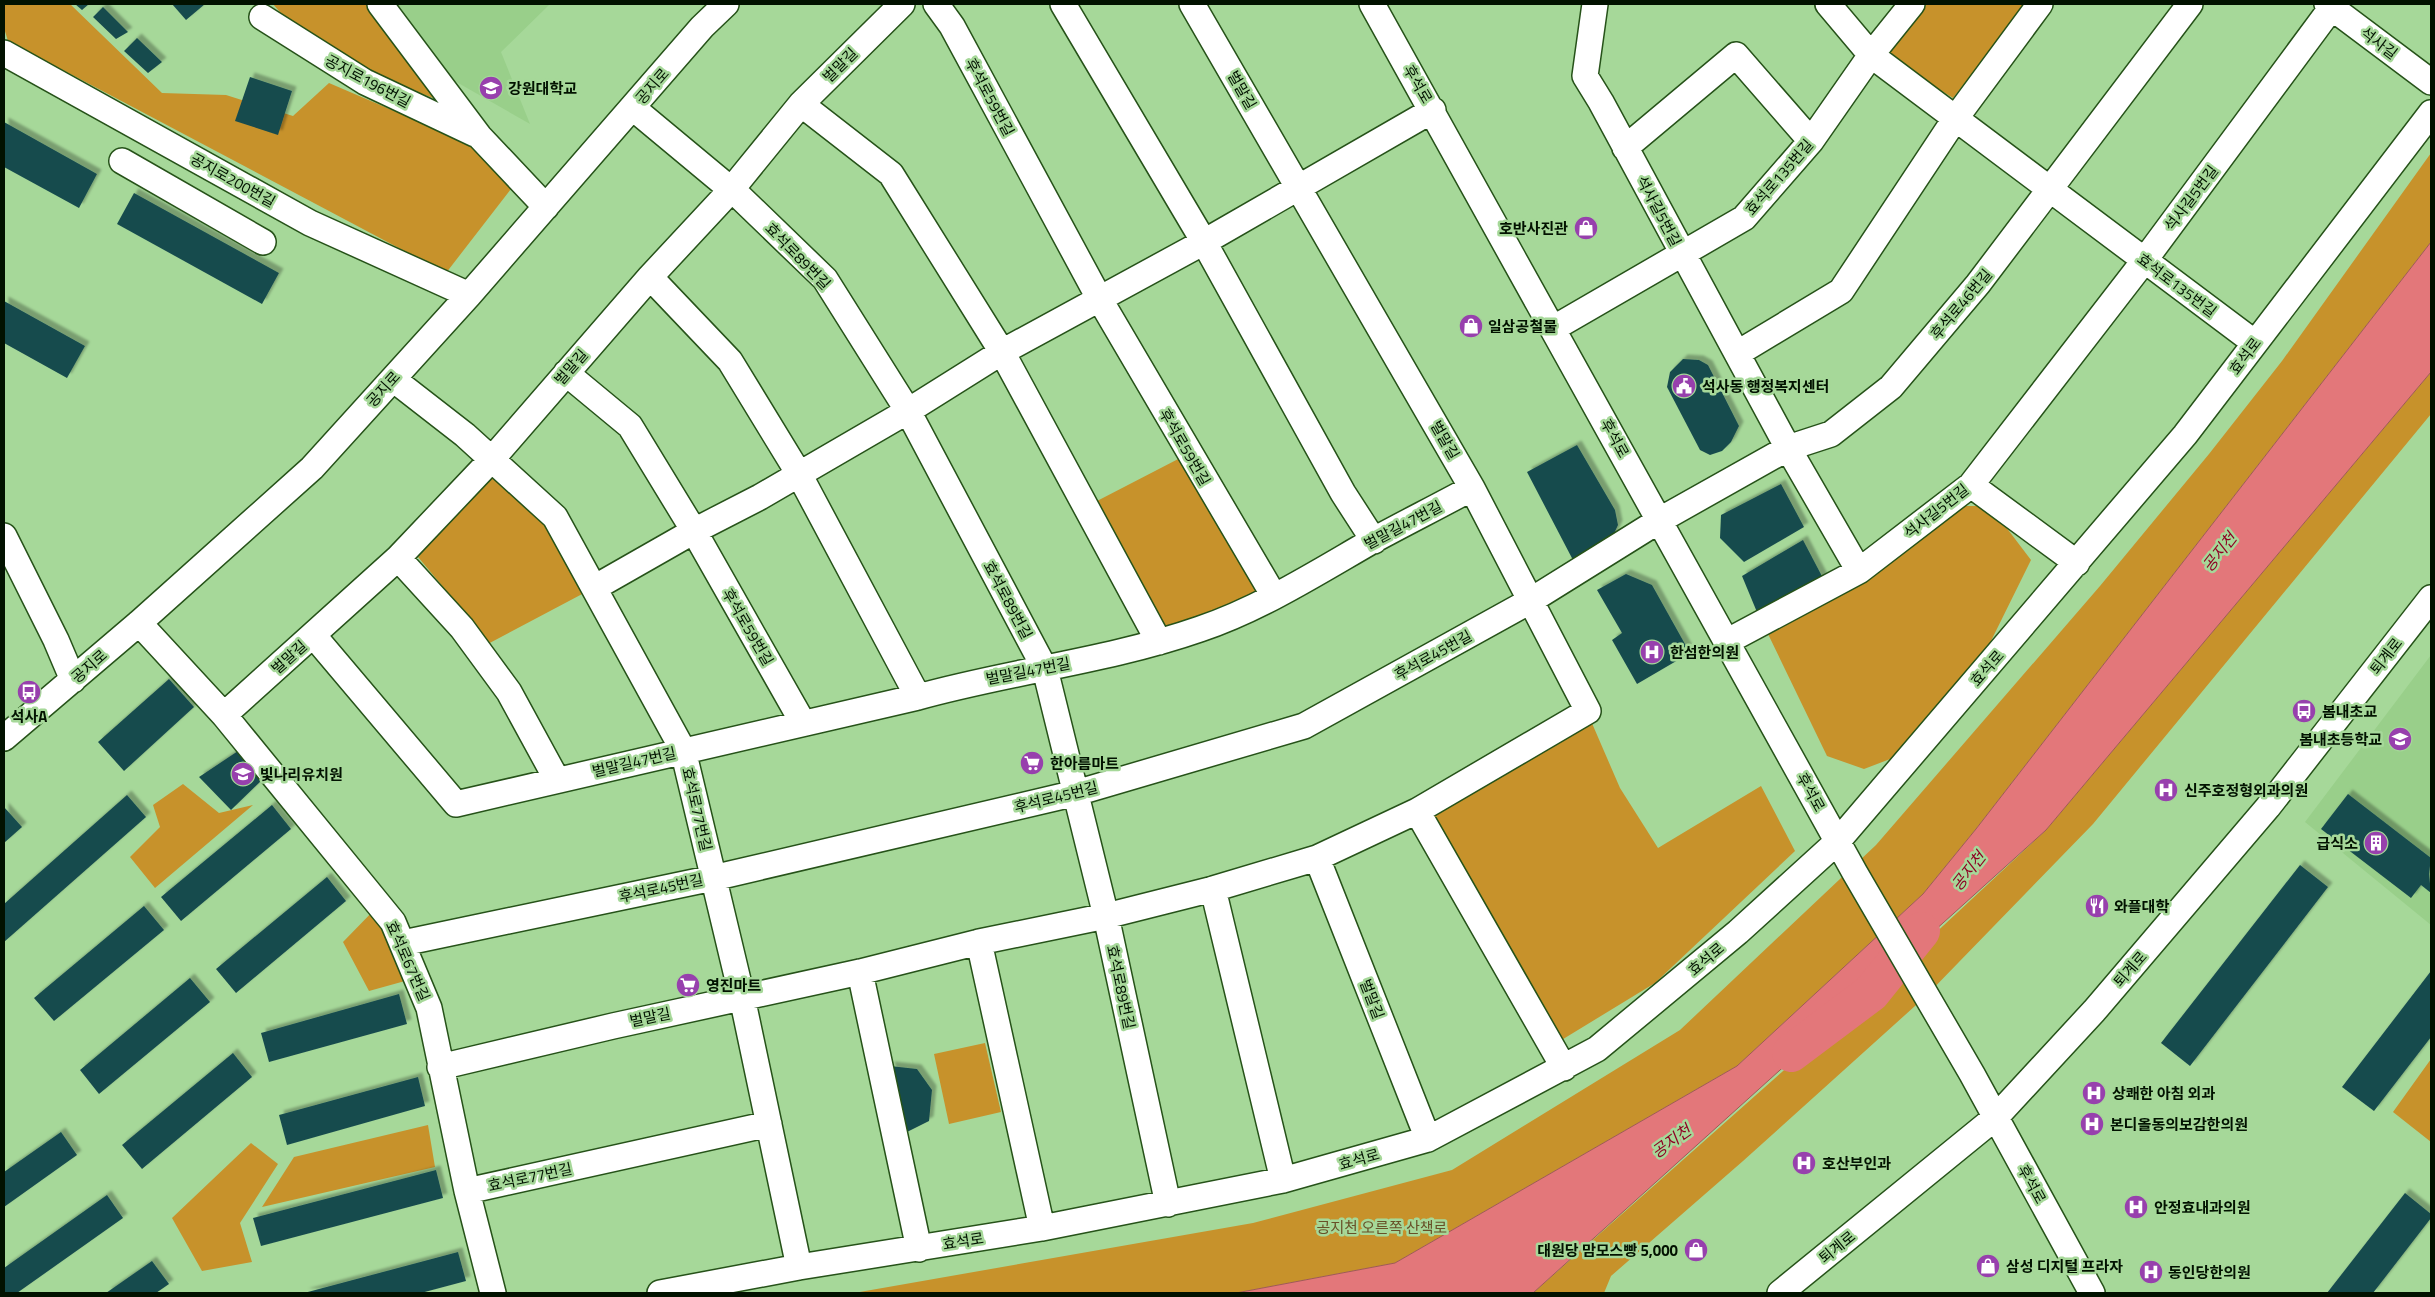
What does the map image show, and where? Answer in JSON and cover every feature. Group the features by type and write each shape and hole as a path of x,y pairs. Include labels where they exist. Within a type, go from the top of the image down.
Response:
{"street":[{"name":"공지로196번길","path":"380,4 479,136 546,207"},
{"name":"공지로","path":"4,738 139,623 312,468 469,295 702,28 726,4"},
{"name":"벌말길","path":"224,715 314,636 398,558 492,459 650,277 731,190 801,104 902,4"},
{"name":"후석로59번길","path":"936,4 952,26 1099,298 1274,596"},
{"path":"1063,4 1204,242 1343,493 1374,541"},
{"name":"벌말길","path":"440,1068 742,997 860,972 978,942 1106,916 1213,889 1317,858 1417,811 1588,711 1472,488 1192,4"},
{"name":"후석로","path":"1372,4 1433,110 1855,873 1972,1074 2092,1293"},
{"name":"석사길5번길","path":"1595,4 1584,76 1625,148 1682,256 1738,353 1788,448 1859,571 1970,484 2144,261 2329,6"},
{"name":"효석로135번길","path":"1828,4 1871,55 1955,120 2255,343"},
{"name":"효석로135번길","path":"1554,328 1682,256 1744,218 1811,142 1871,55 1912,4"},
{"path":"1738,353 1841,291 1955,120 2040,4"},
{"name":"후석로46번길","path":"1660,520 1788,448 1831,434 1891,387 1978,284 2190,4"},
{"name":"석사길","path":"2329,6 2431,82"},
{"name":"공지로196번길","path":"262,17 365,82 479,136"},
{"name":"공지로200번길","path":"4,53 310,223 469,295"},
{"path":"1625,148 1736,55 1811,142"},
{"path":"801,104 891,174 1002,352 1159,642"},
{"name":"효석로89번길","path":"633,108 731,190 825,280 908,411 1045,669 1106,916 1168,1204"},
{"path":"594,588 694,531 760,498 908,411 1002,352 1204,242 1433,110"},
{"name":"효석로","path":"660,1293 799,1267 1042,1228 1283,1180 1428,1140 1564,1068 1604,1043 1738,932 1838,841 2185,435 2431,113"},
{"path":"122,161 263,242"},
{"path":"650,277 730,360 799,474 918,697"},
{"name":"후석로59번길","path":"566,374 630,426 694,531 803,723"},
{"name":"효석로77번길","path":"393,379 465,435 555,517 683,750 742,997 799,1267"},
{"path":"1970,484 2077,563"},
{"name":"벌말길47번길","path":"314,636 456,804 1018,672 1045,669 1159,642 1202,628 1274,596 1472,488"},
{"name":"후석로45번길","path":"403,943 713,878 1076,793 1304,726 1530,601 1660,520"},
{"path":"4,536 56,640 73,680"},
{"path":"398,558 462,628 509,692 557,780"},
{"path":"1726,642 1859,571"},
{"name":"퇴계로","path":"1780,1293 1996,1118 2094,1011 2268,807 2431,598"},
{"name":"효석로67번길","path":"139,623 224,715 394,922 428,1008 466,1191 493,1293"},
{"path":"1417,811 1564,1068"},
{"name":"벌말길","path":"1317,858 1428,1140"},
{"path":"1213,889 1283,1180"},
{"path":"978,942 1042,1228"},
{"path":"860,972 919,1249"},
{"name":"효석로77번길","path":"466,1191 769,1124"}],"shaded area":[{"name":"강원대학교","path":"338,4 550,4 501,52 530,124 367,31"},
{"name":"봄내초등학교","path":"2431,655 2431,925 2305,822"}],"green space":[{"path":"4,4 70,4 162,93 226,95 293,116 329,83 499,156 521,176 446,273 8,41 4,28"},
{"path":"273,4 389,4 475,114 315,53"},
{"path":"1927,4 2026,4 1953,98 1886,56"},
{"name":"공지천 오른쪽 산책로","path":"2431,153 2431,242 1976,829 1923,894 1737,1066 1395,1263 1236,1293 854,1293 1253,1223 1452,1170 1680,1030 1876,845 2100,586 2209,454 2282,361"},
{"path":"2431,372 2431,414 2093,824 1925,997 1743,1161 1611,1276 1604,1293 1533,1293 1871,993 2046,830"},
{"path":"1184,456 1259,589 1210,619 1164,632 1097,501"},
{"path":"499,466 562,532 586,592 484,646 454,600 418,557"},
{"path":"1962,506 1990,506 2031,560 1989,645 1898,756 1864,769 1827,756 1768,634"},
{"path":"1591,721 1620,788 1658,848 1761,786 1795,851 1655,983 1555,1044 1433,816"},
{"path":"183,784 219,813 253,805 155,888 130,857 160,827 153,805"},
{"path":"379,905 423,976 369,991 343,942"},
{"path":"985,1043 1001,1112 949,1124 934,1054"},
{"path":"2431,1059 2431,1142 2393,1112"},
{"path":"428,1125 435,1167 262,1207 294,1157"},
{"path":"251,1143 278,1164 240,1223 252,1262 202,1271 172,1218"}],"water":[{"path":"2431,242 2431,372 2046,830 1533,1293 1236,1293 1395,1263 1737,1066 1923,894 1976,829"}],"building":[{"path":"75,4 89,4 82,10"},
{"path":"172,4 205,4 186,20"},
{"path":"103,7 128,32 116,39 93,17"},
{"path":"137,38 162,62 148,73 124,51"},
{"path":"250,77 292,91 278,135 235,121"},
{"path":"4,122 97,174 79,208 4,167"},
{"path":"134,193 279,273 262,304 117,224"},
{"path":"4,301 85,346 67,378 4,343"},
{"path":"1683,359 1699,360 1708,365 1739,426 1731,442 1722,451 1710,455 1700,450 1667,387 1670,372"},
{"path":"1577,445 1615,510 1618,525 1611,540 1574,562 1527,472"},
{"path":"1781,484 1804,527 1744,562 1720,538 1721,515"},
{"path":"1803,540 1825,582 1759,617 1742,576"},
{"path":"1626,574 1652,585 1690,653 1637,684 1612,640 1622,633 1597,590"},
{"path":"169,679 194,707 124,771 98,742"},
{"path":"241,749 263,779 231,810 199,777"},
{"name":"급식소","path":"2348,794 2431,858 2429,874 2431,893 2421,885 2411,898 2321,829"},
{"path":"127,795 146,817 4,942 4,904"},
{"path":"272,805 291,829 181,921 161,897"},
{"path":"4,807 22,827 4,843"},
{"path":"2300,865 2328,887 2190,1066 2161,1043"},
{"path":"327,877 346,901 236,993 216,969"},
{"path":"144,906 164,930 54,1021 34,998"},
{"path":"2431,971 2431,1037 2374,1111 2342,1087"},
{"path":"190,978 210,1002 99,1094 80,1070"},
{"path":"399,994 407,1024 269,1062 261,1033"},
{"path":"233,1053 252,1077 142,1169 122,1145"},
{"path":"890,1066 917,1069 932,1090 929,1121 905,1133"},
{"path":"418,1077 425,1106 287,1145 279,1115"},
{"path":"61,1132 77,1155 4,1207 4,1172"},
{"path":"436,1170 443,1198 261,1246 253,1218"},
{"path":"2405,1193 2431,1214 2431,1218 2373,1293 2327,1293"},
{"path":"107,1195 123,1218 17,1293 4,1293 4,1268"},
{"path":"458,1252 466,1281 421,1293 304,1293"},
{"path":"152,1261 169,1284 156,1293 106,1293"}],"waterway":[{"name":"공지천","path":"1791,1053 1871,993 1921,931"}],"place":[{"name":"강원대학교","path":"491,88"},
{"name":"호반사진관","path":"1586,228"},
{"name":"일삼공철물","path":"1471,326"},
{"name":"석사동 행정복지센터","path":"1684,386"},
{"name":"한섬한의원","path":"1652,652"},
{"name":"석사A","path":"29,692"},
{"name":"봄내초교","path":"2304,711"},
{"name":"봄내초등학교","path":"2400,739"},
{"name":"한아름마트","path":"1032,763"},
{"name":"빛나리유치원","path":"243,774"},
{"name":"신주호정형외과의원","path":"2166,790"},
{"name":"급식소","path":"2376,843"},
{"name":"와플대학","path":"2097,906"},
{"name":"영진마트","path":"688,985"},
{"name":"상쾌한 아침 외과","path":"2094,1093"},
{"name":"본디올동의보감한의원","path":"2092,1124"},
{"name":"호산부인과","path":"1804,1163"},
{"name":"안정효내과의원","path":"2136,1207"},
{"name":"대원당 맘모스빵 5,000","path":"1696,1250"},
{"name":"삼성 디지털 프라자","path":"1988,1266"},
{"name":"동인당한의원","path":"2151,1272"}]}
